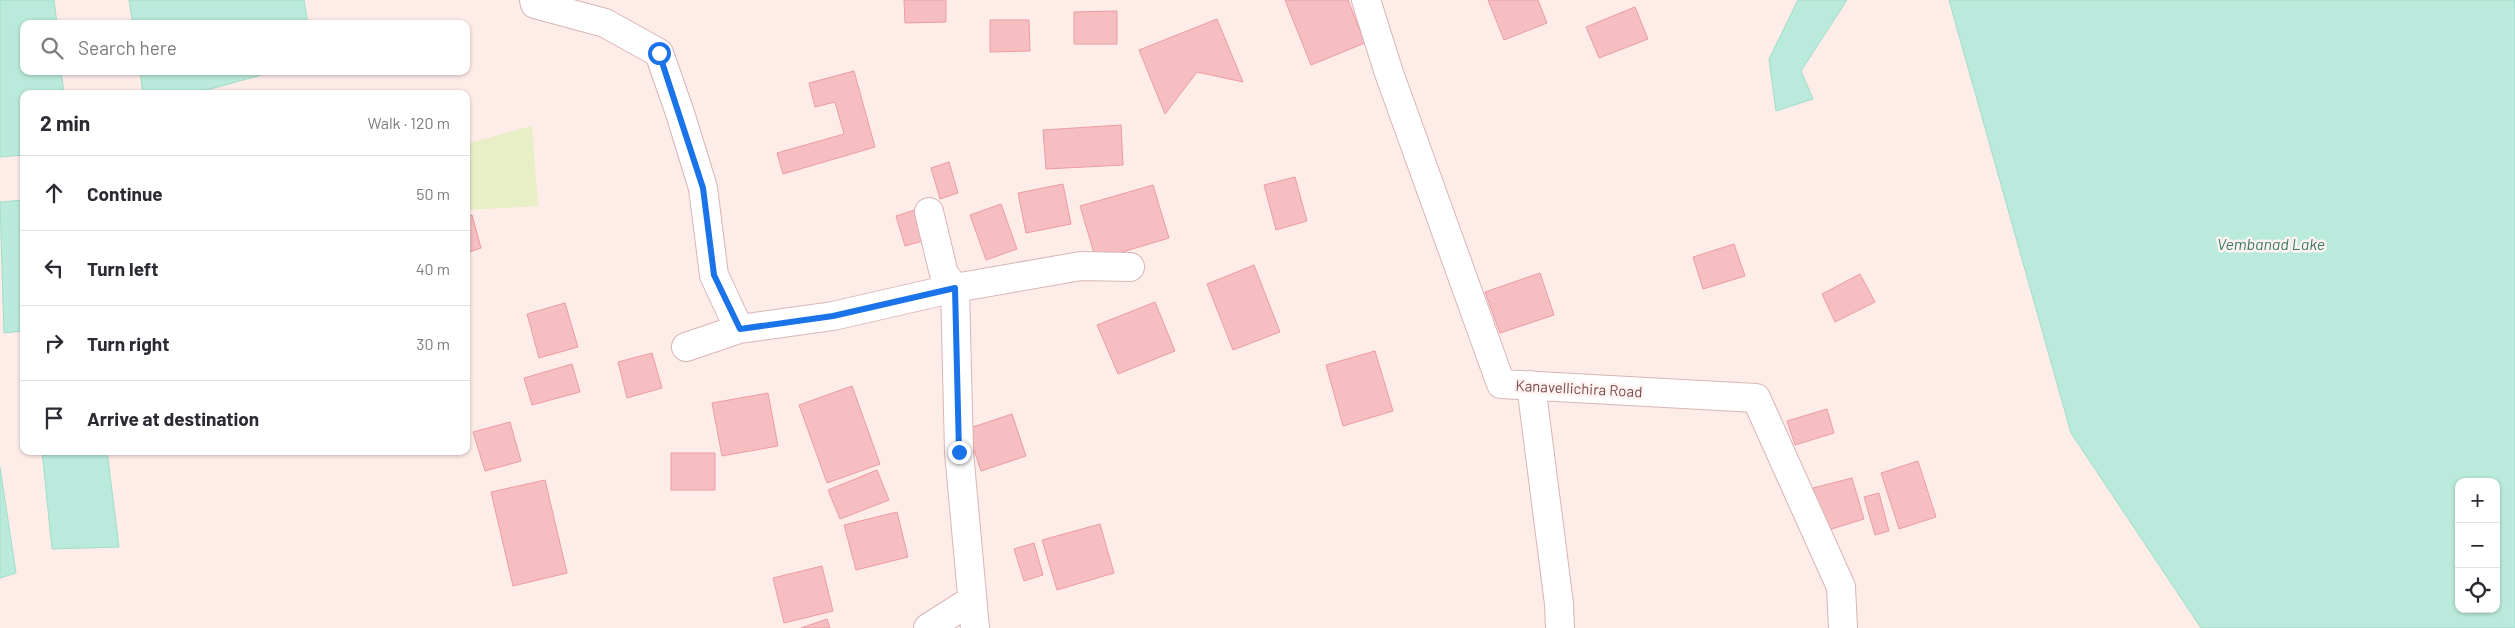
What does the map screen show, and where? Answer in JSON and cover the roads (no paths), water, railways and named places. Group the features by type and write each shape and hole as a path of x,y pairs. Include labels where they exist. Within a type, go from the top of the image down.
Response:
{"street":[{"path":"534,0 535,4 605,23 659,53 703,188 714,275 740,329"},
{"name":"Kanavellichira Road","path":"1366,0 1402,110 1501,384 1756,398 1841,587 1843,628"},
{"path":"929,212 944,274 955,288 959,452 975,628"},
{"path":"686,347 740,329 833,316 955,288 1081,266 1130,267"},
{"path":"1531,385 1559,604 1560,628"},
{"path":"928,628 972,600"}],"water":[{"path":"0,0 54,0 56,20 20,20 20,75 62,75 63,90 20,90 20,155 0,157"},
{"path":"129,0 304,0 307,20 132,20"},
{"path":"1798,0 1847,0 1801,71 1813,99 1776,111 1769,59"},
{"name":"Vembanad Lake","path":"1949,0 2515,0 2515,628 2201,628 2071,433"},
{"path":"141,75 261,75 207,90 142,90"},
{"path":"20,200 20,331 4,333 0,202"},
{"path":"42,455 108,455 119,547 52,549"},
{"path":"0,467 16,573 0,578"}]}
